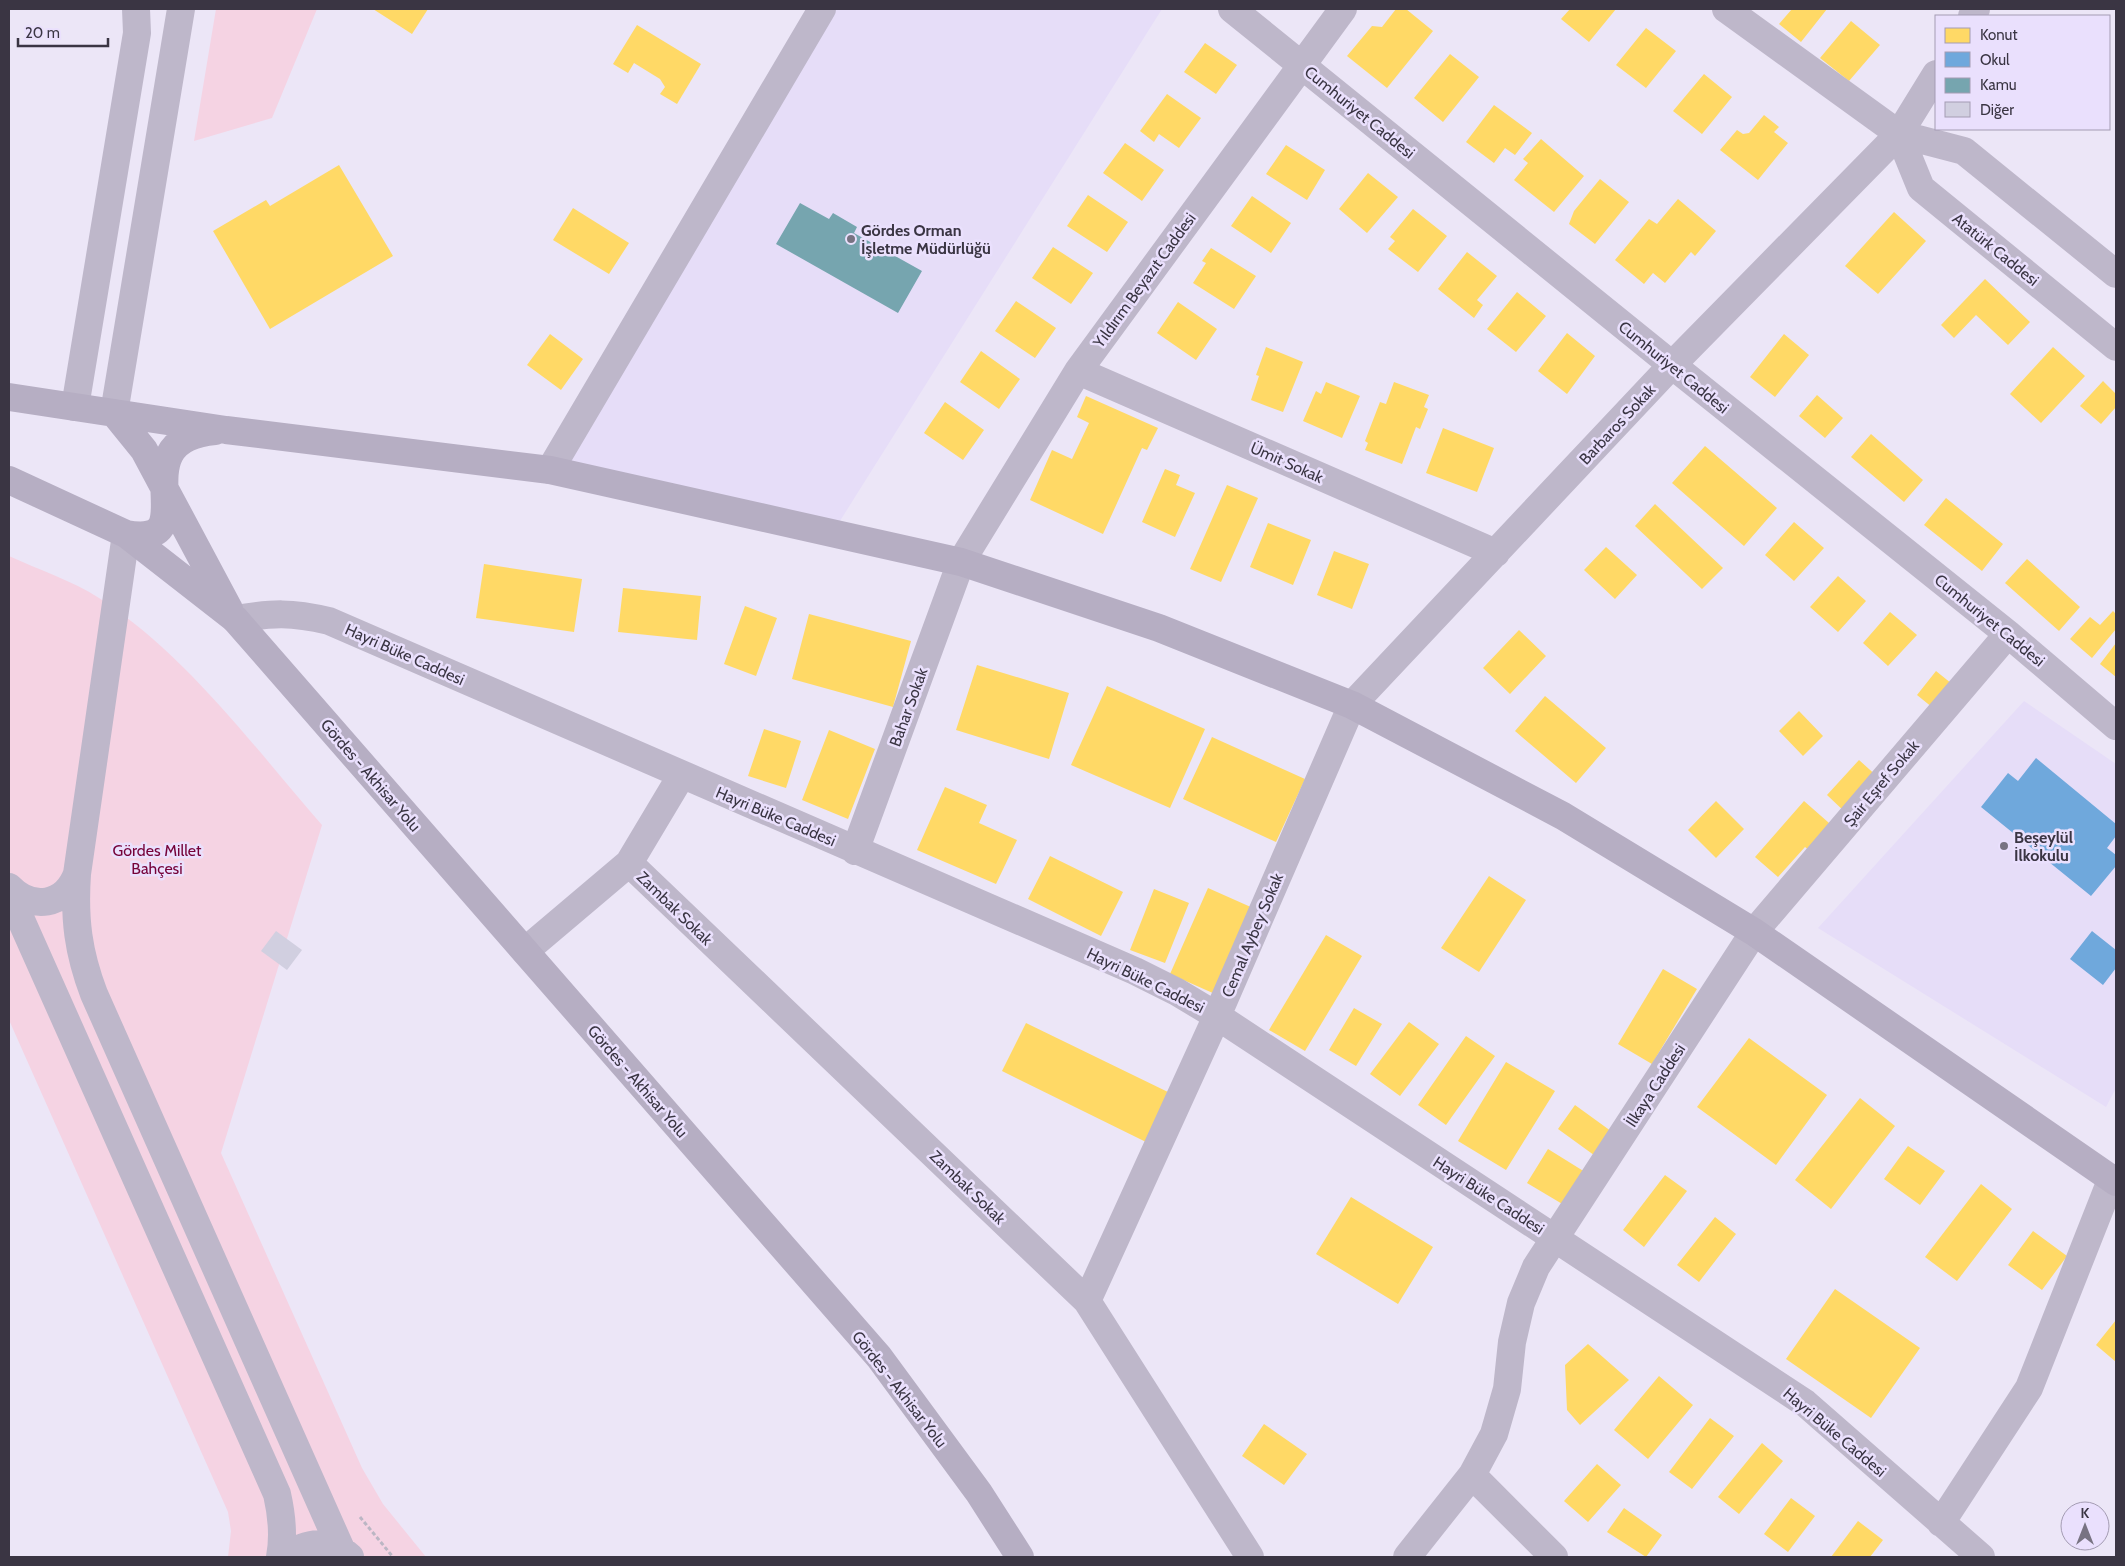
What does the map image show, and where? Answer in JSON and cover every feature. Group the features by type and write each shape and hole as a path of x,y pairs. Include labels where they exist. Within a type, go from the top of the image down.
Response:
{"main road":[{"path":"9,397 226,430 550,470 960,562 1159,628 1352,704 1564,816 1754,932 2114,1180"},
{"path":"9,418 45,402"},
{"name":"Gördes - Akhisar Yolu","path":"114,413 144,450 235,619"},
{"name":"Gördes - Akhisar Yolu","path":"126,534 147,535 163,525 166,507 164,489 165,465 176,444 198,433 226,430"},
{"name":"Gördes - Akhisar Yolu","path":"9,480 126,534 235,619 879,1357 979,1493 1020,1557"}],"street":[{"path":"76,407 137,33 136,9"},
{"path":"114,413 181,9"},
{"path":"550,470 822,9"},
{"name":"Cumhuriyet Caddesi","path":"1232,9 2008,634 2116,726"},
{"name":"Yıldırım Beyazıt Caddesi","path":"960,562 1078,371 1343,9"},
{"path":"1726,9 1899,134 1964,151 2116,274"},
{"name":"Barbaros Sokak","path":"1352,704 1672,365 1899,134 1935,76"},
{"name":"Atatürk Caddesi","path":"1899,134 1921,188 2116,347"},
{"name":"Ümit Sokak","path":"1078,371 1496,553"},
{"path":"126,534 77,874 75,905 77,936 84,966 94,994 346,1553"},
{"name":"Bahar Sokak","path":"855,850 960,562"},
{"name":"Hayri Büke Caddesi","path":"235,619 268,614 298,614 329,621 682,776 1135,971 1218,1016 1805,1403 1982,1557"},
{"name":"Şair Eşref Sokak","path":"1754,932 2008,634"},
{"name":"Cemal Aybey Sokak","path":"1087,1301 1218,1016 1352,704"},
{"path":"525,951 628,864 682,776"},
{"name":"Zambak Sokak","path":"628,864 1087,1301 1250,1557"},
{"path":"9,887 24,898 35,902 47,903 58,899 66,893 73,884 77,874"},
{"path":"9,893 277,1494 281,1512 282,1531 280,1557"},
{"name":"İlkaya Caddesi","path":"1407,1557 1472,1476 1494,1434 1507,1389 1512,1342 1521,1302 1536,1267 1754,932"},
{"path":"1941,1523 2029,1388 2114,1180"},
{"path":"1472,1476 1554,1557"},
{"path":"286,1557 300,1548 313,1544 346,1553"}],"path":[{"path":"357,1511 392,1557"}],"shaded area":[{"name":"Gördes Orman İşletme Müdürlüğü","path":"822,9 1162,9 833,532 550,470"},
{"name":"Beşeylül İlkokulu","path":"2024,701 2116,764 2116,1088 2106,1107 1818,928"}],"green space":[{"path":"216,9 317,9 272,118 194,141"},
{"name":"Gördes Millet Bahçesi","path":"9,556 89,592 131,621 161,646 218,703 322,825 221,1153 362,1468 383,1504 426,1557 228,1557 231,1531 228,1512 9,1020"}],"building: Konut":[{"path":"373,9 428,9 412,34"},
{"path":"1396,9 1406,9 1433,31 1387,88 1347,56 1372,26 1382,27"},
{"path":"1570,9 1616,9 1589,42 1561,19"},
{"path":"1792,9 1827,9 1801,42 1779,24"},
{"path":"1851,21 1880,45 1849,81 1820,58"},
{"path":"637,25 701,64 677,104 660,94 665,87 660,79 634,63 628,73 613,64"},
{"path":"1646,28 1676,51 1646,88 1616,65"},
{"path":"1205,43 1237,65 1216,94 1184,72"},
{"path":"1450,54 1479,77 1443,122 1414,98"},
{"path":"1704,74 1732,97 1702,134 1673,111"},
{"path":"1167,94 1201,118 1179,148 1159,134 1154,142 1140,131"},
{"path":"1494,105 1532,133 1515,155 1505,148 1494,163 1466,142"},
{"path":"1764,115 1779,127 1774,132 1788,143 1758,180 1720,150 1737,130 1743,134 1749,133"},
{"path":"1541,139 1584,176 1554,212 1514,180 1528,163 1523,159"},
{"path":"1125,143 1164,170 1142,201 1103,173"},
{"path":"1286,145 1325,170 1307,200 1266,174"},
{"path":"339,165 393,256 270,329 213,231 266,200 270,206"},
{"path":"1368,173 1398,197 1367,233 1339,209"},
{"path":"1600,179 1629,202 1595,244 1569,224 1574,211"},
{"path":"1088,195 1128,222 1107,252 1067,226"},
{"path":"1252,196 1291,223 1271,253 1231,226"},
{"path":"1678,199 1716,231 1695,256 1691,252 1665,283 1653,273 1644,284 1615,260 1649,219 1657,224"},
{"path":"573,208 629,243 609,274 553,240"},
{"path":"1413,209 1447,236 1418,272 1388,249 1395,241 1390,237"},
{"path":"1894,212 1926,241 1878,294 1845,266"},
{"path":"1053,247 1093,273 1071,304 1032,278"},
{"path":"1211,248 1256,276 1234,309 1193,283 1206,263 1202,261"},
{"path":"1467,252 1497,276 1477,300 1483,305 1474,318 1438,289"},
{"path":"1985,279 2030,322 2008,345 1976,315 1954,338 1941,325"},
{"path":"1517,292 1546,316 1516,352 1487,329"},
{"path":"1016,301 1056,328 1035,358 995,331"},
{"path":"1178,302 1217,329 1196,360 1157,333"},
{"path":"1567,333 1595,356 1567,394 1538,371"},
{"path":"550,334 583,359 561,390 527,365"},
{"path":"1784,334 1809,355 1775,397 1750,377"},
{"path":"1266,347 1303,362 1283,412 1251,400 1259,376 1256,375"},
{"path":"2053,347 2085,376 2041,423 2010,394"},
{"path":"981,351 1020,379 999,409 960,382"},
{"path":"2103,381 2116,394 2116,407 2101,424 2080,406"},
{"path":"1326,382 1360,396 1342,438 1303,421 1316,391 1321,394"},
{"path":"1394,382 1429,395 1424,407 1428,409 1420,429 1416,427 1402,464 1365,450 1368,443 1365,441 1380,402 1386,404"},
{"path":"1817,395 1843,418 1825,438 1799,416"},
{"path":"1086,396 1158,428 1147,450 1142,448 1103,534 1030,500 1052,450 1072,459 1089,423 1077,417"},
{"path":"945,402 984,430 963,460 924,433"},
{"path":"1443,428 1494,448 1477,492 1426,473"},
{"path":"1871,434 1923,480 1904,502 1851,457"},
{"path":"1705,446 1777,508 1744,546 1672,483"},
{"path":"1165,469 1180,475 1176,485 1195,493 1175,537 1142,522"},
{"path":"1227,485 1258,498 1221,582 1190,569"},
{"path":"1946,498 2003,544 1982,571 1924,525"},
{"path":"1655,504 1723,568 1702,589 1635,526"},
{"path":"1794,522 1824,548 1794,581 1765,555"},
{"path":"1268,523 1311,540 1293,585 1250,567"},
{"path":"1606,547 1637,575 1615,599 1584,570"},
{"path":"1334,551 1369,564 1352,609 1317,595"},
{"path":"2027,559 2080,607 2059,631 2005,583"},
{"path":"484,564 582,579 574,632 476,618"},
{"path":"1838,576 1866,601 1838,632 1810,607"},
{"path":"623,588 701,596 697,640 618,632"},
{"path":"745,606 777,618 756,676 724,664"},
{"path":"2113,611 2116,614 2116,629 2092,658 2070,639 2090,617 2100,625"},
{"path":"1890,612 1917,635 1888,666 1863,643"},
{"path":"809,614 911,641 893,707 792,679"},
{"path":"1519,630 1546,656 1510,694 1483,668"},
{"path":"2116,643 2116,677 2100,664"},
{"path":"977,665 1069,693 1049,759 956,730"},
{"path":"1936,671 1957,688 1938,712 1917,695"},
{"path":"1107,686 1205,729 1170,808 1071,765"},
{"path":"1545,696 1606,748 1576,783 1515,731"},
{"path":"1799,711 1823,736 1803,756 1779,731"},
{"path":"764,729 801,741 786,788 748,776"},
{"path":"829,730 875,749 848,819 802,800"},
{"path":"1212,737 1305,779 1276,842 1183,799"},
{"path":"1859,760 1879,778 1846,813 1827,795"},
{"path":"945,787 987,805 979,823 1017,840 996,884 917,850"},
{"path":"1716,801 1744,829 1716,858 1688,830"},
{"path":"1804,801 1837,830 1815,855 1805,847 1778,877 1755,857"},
{"path":"1050,856 1123,892 1101,936 1028,899"},
{"path":"1489,876 1526,900 1479,972 1441,948"},
{"path":"1208,888 1253,908 1215,994 1170,974"},
{"path":"1154,889 1189,903 1165,963 1130,950"},
{"path":"1326,935 1362,956 1305,1051 1269,1030"},
{"path":"1663,969 1697,989 1652,1064 1618,1044"},
{"path":"1354,1008 1382,1024 1356,1066 1329,1050"},
{"path":"1409,1022 1439,1044 1400,1096 1370,1074"},
{"path":"1026,1023 1170,1093 1146,1142 1002,1071"},
{"path":"1466,1036 1495,1056 1446,1125 1418,1105"},
{"path":"1749,1038 1827,1095 1776,1165 1697,1107"},
{"path":"1506,1062 1555,1091 1506,1170 1458,1141"},
{"path":"1860,1098 1895,1126 1831,1209 1795,1180"},
{"path":"1575,1105 1615,1134 1598,1158 1558,1129"},
{"path":"1908,1146 1945,1171 1920,1205 1884,1179"},
{"path":"1548,1149 1585,1172 1564,1205 1527,1183"},
{"path":"1665,1175 1687,1191 1644,1247 1623,1230"},
{"path":"1981,1184 2012,1209 1957,1281 1925,1257"},
{"path":"1351,1197 1433,1247 1398,1304 1316,1254"},
{"path":"1715,1217 1736,1234 1699,1282 1677,1265"},
{"path":"2033,1231 2067,1256 2042,1290 2008,1265"},
{"path":"1835,1289 1920,1348 1871,1418 1786,1359"},
{"path":"2116,1320 2116,1362 2096,1345"},
{"path":"1588,1344 1629,1380 1580,1425 1567,1410 1565,1365"},
{"path":"1659,1376 1693,1405 1648,1459 1614,1430"},
{"path":"1710,1418 1734,1436 1692,1489 1669,1472"},
{"path":"1264,1424 1307,1454 1284,1485 1242,1456"},
{"path":"1762,1443 1783,1461 1739,1514 1718,1497"},
{"path":"1597,1464 1621,1485 1588,1522 1564,1501"},
{"path":"1791,1498 1815,1516 1788,1552 1764,1534"},
{"path":"1624,1508 1662,1535 1646,1557 1607,1532"},
{"path":"1858,1521 1883,1540 1870,1557 1831,1557"}],"building: Okul":[{"path":"2036,758 2116,824 2116,836 2107,848 2116,855 2116,866 2091,896 1981,807 2008,773 2018,781"},
{"path":"2092,931 2116,950 2116,968 2103,985 2070,959"}],"building: Kamu":[{"name":"Gördes Orman İşletme Müdürlüğü","path":"800,203 829,219 833,213 857,227 854,233 922,271 898,313 776,244"}],"building: Diğer":[{"path":"276,931 302,950 287,970 261,951"}],"place":[{"name":"Gördes Orman İşletme Müdürlüğü","path":"851,239"},
{"name":"Beşeylül İlkokulu","path":"2004,846"}]}
